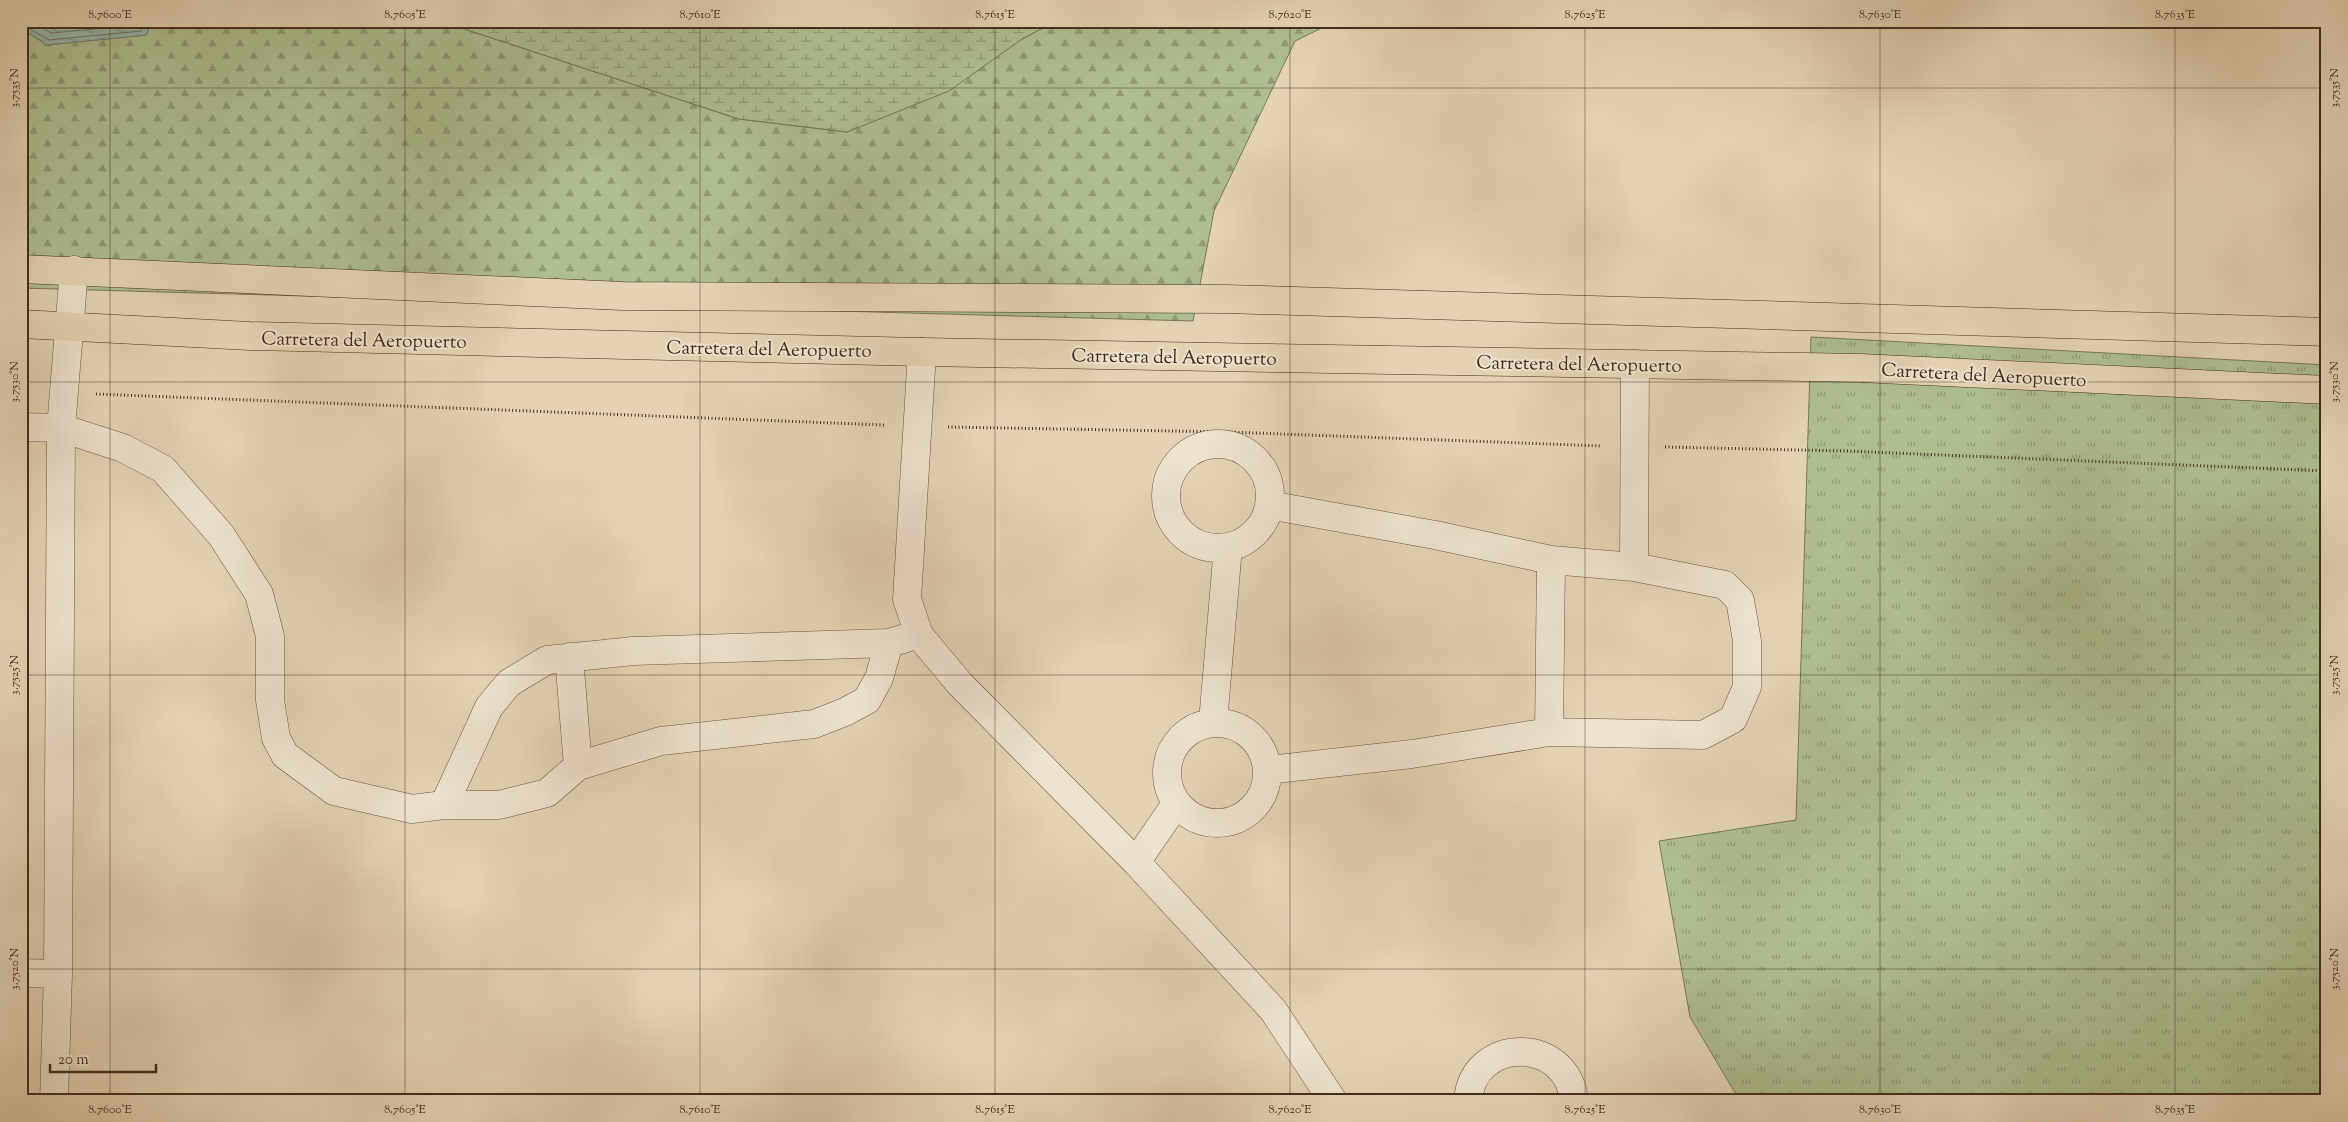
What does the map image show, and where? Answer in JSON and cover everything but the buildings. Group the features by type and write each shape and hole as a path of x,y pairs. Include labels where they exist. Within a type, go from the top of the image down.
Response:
{"main road":[{"path":"21,269 622,296 1226,299 2327,332"},
{"name":"Carretera del Aeropuerto","path":"21,324 250,336 922,352 1860,368 2327,390"}],"street":[{"path":"54,1101 58,974 61,428 74,270"},
{"path":"922,352 907,598 918,635 960,684 1136,862 1272,1010 1333,1101"},
{"path":"1634,567 1635,364"},
{"path":"21,427 61,428 123,448 163,469 221,534 259,594 270,636 270,700 276,738 285,755 334,791 412,809 444,805 498,805 547,793 578,766 661,741 814,724 845,712 867,700 879,678 889,643"},
{"path":"1221,444 1238,448 1252,457 1264,471 1270,488 1269,505 1264,520 1255,532 1243,542 1228,547 1211,548 1194,542 1179,532 1170,517 1165,500 1167,482 1175,466 1187,454 1203,446 1221,444"},
{"path":"1268,770 1412,754 1549,732 1703,735 1733,719 1747,687 1747,641 1740,600 1725,585 1634,567 1551,560 1435,534 1269,505"},
{"path":"1213,722 1228,547"},
{"path":"1549,732 1551,560"},
{"path":"444,805 489,707 508,682 547,660 633,651 889,643 918,635"},
{"path":"569,657 578,766"},
{"path":"1213,722 1229,724 1244,730 1256,741 1264,754 1268,770 1266,786 1260,801 1249,813 1235,820 1219,824 1203,822 1188,815 1176,804 1169,791 1166,775 1168,760 1173,746 1184,734 1198,726 1213,722"},
{"path":"1136,862 1176,804"},
{"path":"21,973 58,974"},
{"path":"1468,1101 1468,1092 1476,1075 1487,1062 1503,1054 1521,1051 1538,1054 1554,1062 1566,1074 1573,1091 1574,1101"}],"path":[{"path":"64,392 918,426 1228,432 1635,447 1846,451 2327,471"}],"green space":[{"path":"152,21 342,21 449,24 739,119 847,132 1056,21 1336,21 1295,41 1214,211 1193,321 21,288 21,28 47,45 146,35"},
{"path":"449,21 1056,21 1022,39 949,91 847,132 739,119 449,24"},
{"path":"1811,337 2327,365 2327,1101 1740,1101 1690,1017 1659,841 1796,820"}],"water":[{"path":"21,21 152,21 146,35 47,45 21,28"},
{"path":"449,21 449,24 343,22"}]}
